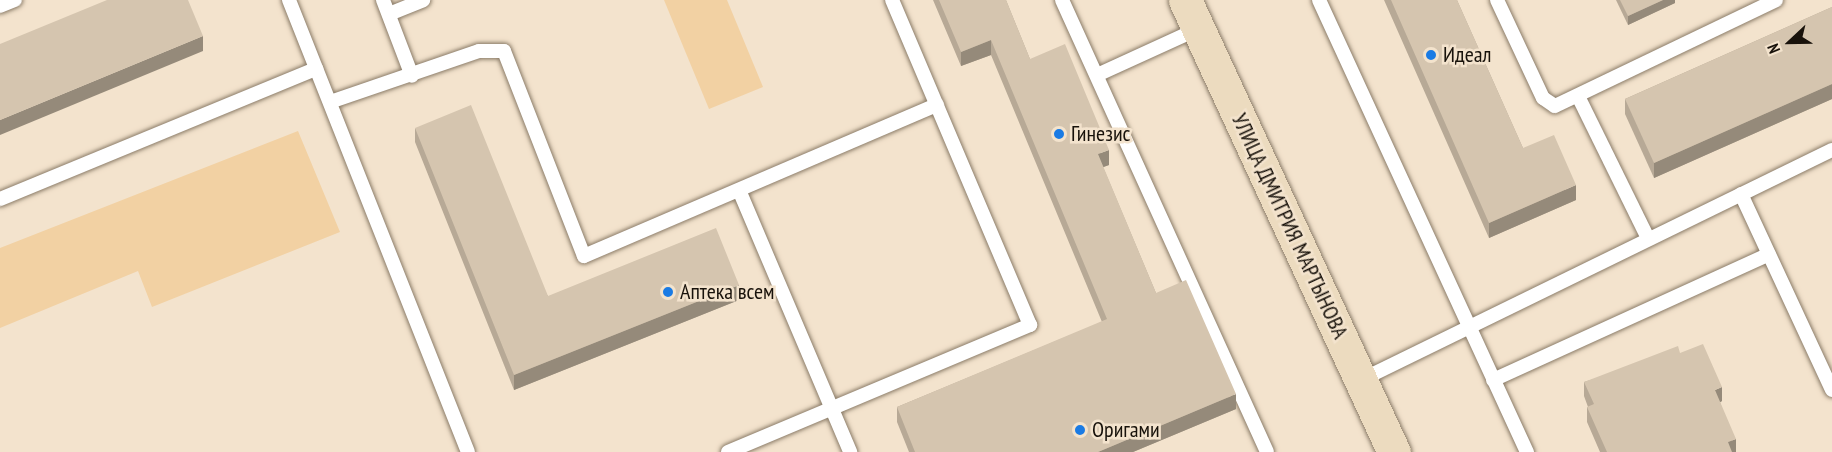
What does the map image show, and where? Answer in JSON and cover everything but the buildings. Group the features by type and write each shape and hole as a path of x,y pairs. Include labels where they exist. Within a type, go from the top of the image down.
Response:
{"street":[{"name":"УЛИЦА ДМИТРИЯ МАРТЫНОВА","path":"1192,14 1361,380 1391,451"}],"lane":[{"path":"0,6 15,0"},
{"path":"289,0 468,452"},
{"path":"383,0 412,76"},
{"path":"389,14 423,0"},
{"path":"728,452 833,410 1030,325 892,0"},
{"path":"1062,0 1267,452"},
{"path":"1319,0 1527,452"},
{"path":"1497,0 1543,98 1555,106 1776,0"},
{"path":"1097,75 1192,14"},
{"path":"330,102 412,76 479,51 504,51 584,256 937,105"},
{"path":"0,199 316,69"},
{"path":"1578,96 1648,238"},
{"path":"1361,380 1832,150"},
{"path":"739,190 850,452"},
{"path":"1741,194 1832,390"},
{"path":"1493,380 1769,254"}],"shaded area":[{"path":"664,0 727,0 763,87 709,109"},
{"path":"298,131 340,232 152,307 138,271 0,328 0,248"}],"place":[{"name":"Идеал","path":"1431,55"},
{"name":"Гинезис","path":"1059,134"},
{"name":"Аптека всем","path":"668,292"},
{"name":"Оригами","path":"1080,430"}]}
